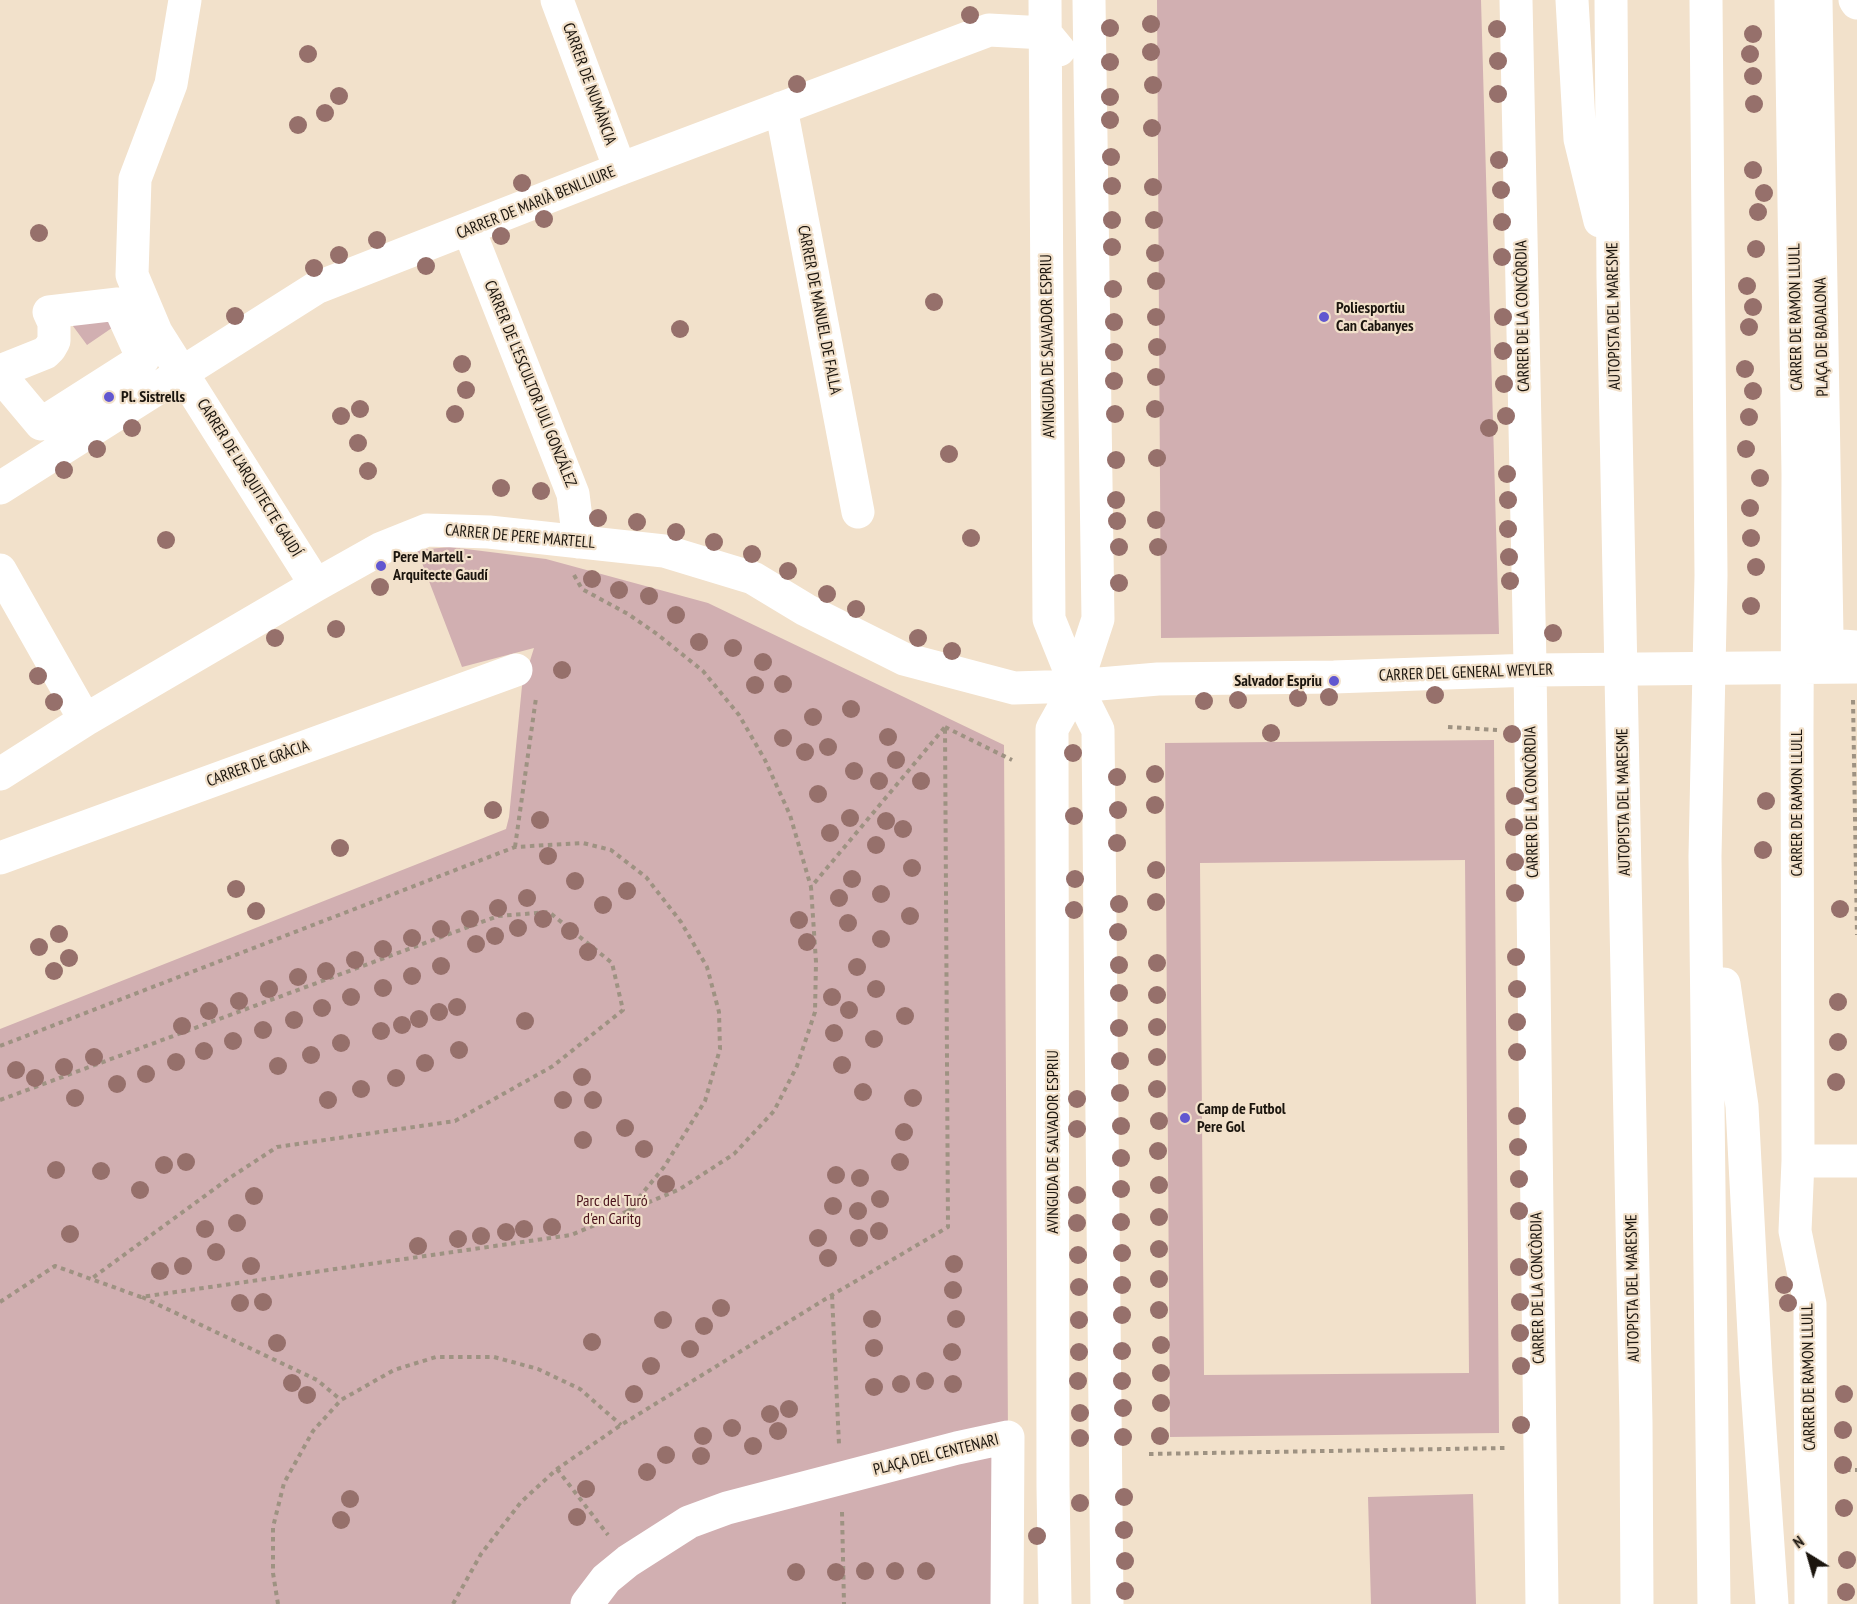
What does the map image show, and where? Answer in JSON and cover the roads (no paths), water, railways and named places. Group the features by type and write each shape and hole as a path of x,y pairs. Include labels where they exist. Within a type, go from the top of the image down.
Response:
{"main road":[{"name":"CARRER DE L'ARQUITECTE GAUDÍ","path":"185,0 171,84 135,179 132,274 156,332 316,585"},
{"name":"CARRER DE NUMÀNCIA","path":"557,0 620,169"},
{"name":"AVINGUDA DE SALVADOR ESPRIU","path":"1045,0 1049,618 1076,686 1098,730 1107,1604"},
{"name":"AVINGUDA DE SALVADOR ESPRIU","path":"1055,1604 1052,729 1076,686 1098,619 1089,0"},
{"name":"CARRER DE LA CONCÒRDIA","path":"1516,0 1530,664 1542,1604"},
{"path":"1572,0 1580,139 1613,277"},
{"name":"AUTOPISTA DEL MARESME","path":"1611,0 1613,277 1636,1410 1637,1604"},
{"path":"1706,0 1711,575 1705,856 1714,1604"},
{"name":"CARRER DE RAMON LLULL","path":"1791,0 1798,474 1798,1161 1795,1231 1810,1304 1811,1604"},
{"name":"PLAÇA DE BADALONA","path":"1816,0 1827,635 1828,645 1851,669"},
{"name":"CARRER DE MARIÀ BENLLIURE","path":"0,488 316,288 620,169 990,30 1045,33"},
{"path":"1045,33 1090,85"},
{"name":"CARRER DE MANUEL DE FALLA","path":"781,108 858,512"},
{"name":"CARRER DE L'ESCULTOR JULI GONZÁLEZ","path":"469,230 573,494 566,540"},
{"name":"CARRER DE PERE MARTELL","path":"0,774 85,720 316,585 382,548 428,530 489,532 664,551 753,578 806,610 904,659 1014,688 1076,686"},
{"path":"0,570 85,720"},
{"name":"CARRER DEL GENERAL WEYLER","path":"1076,686 1141,679 1334,677 1495,671 1851,669"},
{"name":"CARRER DE GRÀCIA","path":"0,858 516,670"},
{"path":"1705,856 1742,1106 1772,1604"},
{"path":"1798,1161 1857,1161"},
{"name":"PLAÇA DEL CENTENARI","path":"587,1604 606,1579 628,1561 689,1522 727,1508 957,1448 1008,1437 1007,1604"}],"place":[{"name":"Poliesportiu Can Cabanyes","path":"1324,317"},
{"name":"Pl. Sistrells","path":"109,397"},
{"name":"Pere Martell - Arquitecte Gaudí","path":"381,566"},
{"name":"Salvador Espriu","path":"1334,681"},
{"name":"Camp de Futbol Pere Gol","path":"1185,1118"}],"park label":[{"name":"Parc del Turó d'en Caritg","path":"612,1210"}]}
